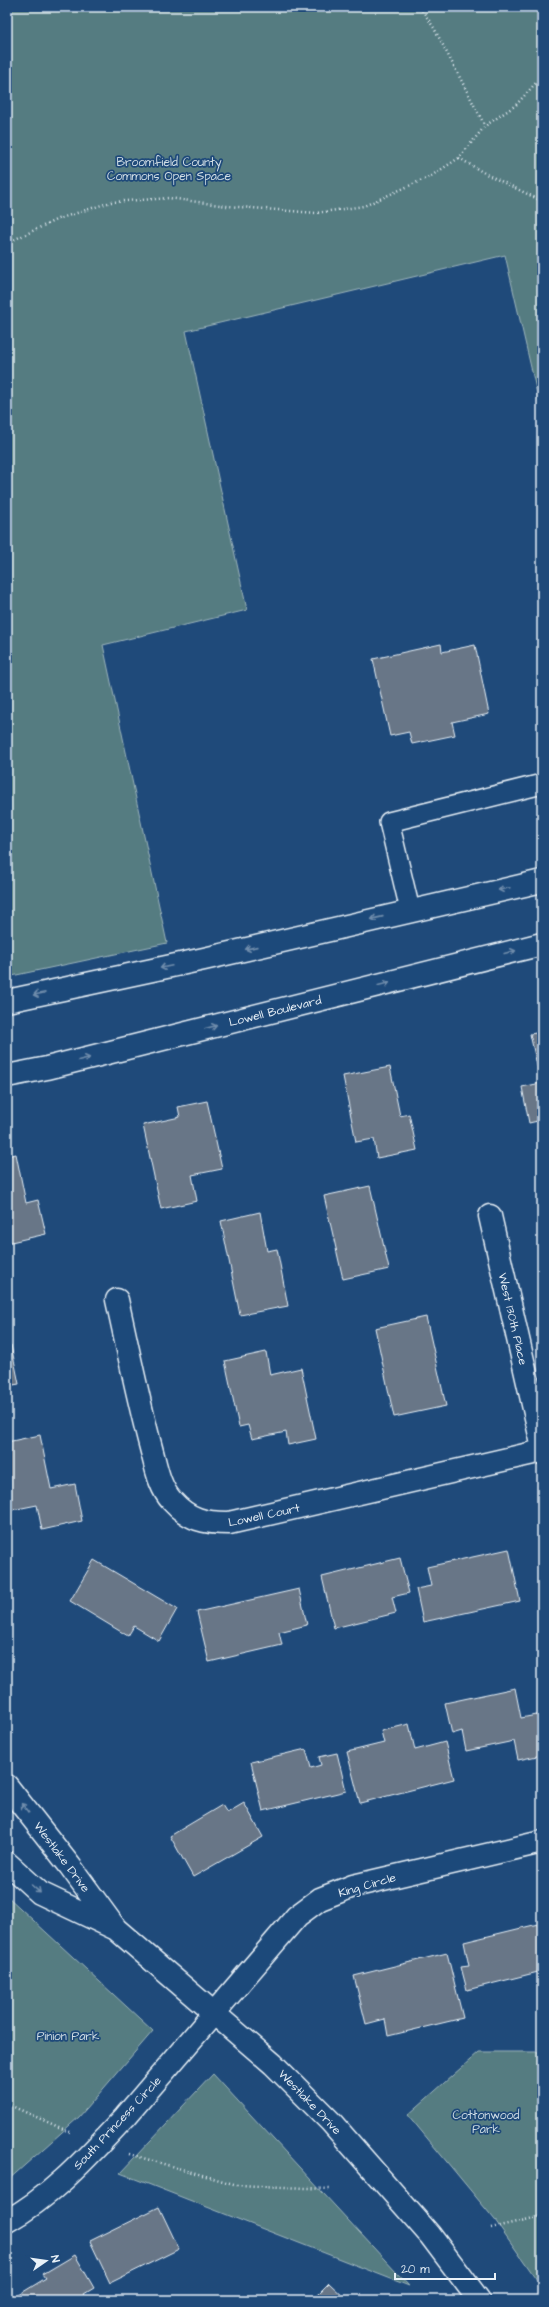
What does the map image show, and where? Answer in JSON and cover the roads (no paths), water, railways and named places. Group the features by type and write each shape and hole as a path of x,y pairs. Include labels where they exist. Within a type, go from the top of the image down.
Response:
{"street":[{"path":"7,1001 204,959 410,910 542,881"},
{"name":"Lowell Boulevard","path":"7,1076 47,1068 542,944"},
{"name":"West 130th Place","path":"490,1216 542,1444"},
{"name":"Lowell Court","path":"117,1300 146,1429 160,1481 172,1501 191,1517 207,1523 229,1524 542,1451"},
{"name":"Westlake Drive","path":"7,1786 70,1866 116,1929 273,2064 331,2122 426,2229 479,2300"},
{"name":"King Circle","path":"215,2013 297,1916 320,1899 353,1886 542,1842"},
{"name":"Westlake Drive","path":"7,1863 40,1893 116,1929"},
{"name":"South Princess Circle","path":"7,2221 48,2193 69,2175 125,2117 215,2013"}],"lane":[{"path":"410,910 389,822 542,784"}],"park label":[{"name":"Broomfield County Commons Open Space","path":"169,169"},
{"name":"Pinion Park","path":"68,2036"},
{"name":"Cottonwood Park","path":"486,2122"}]}
